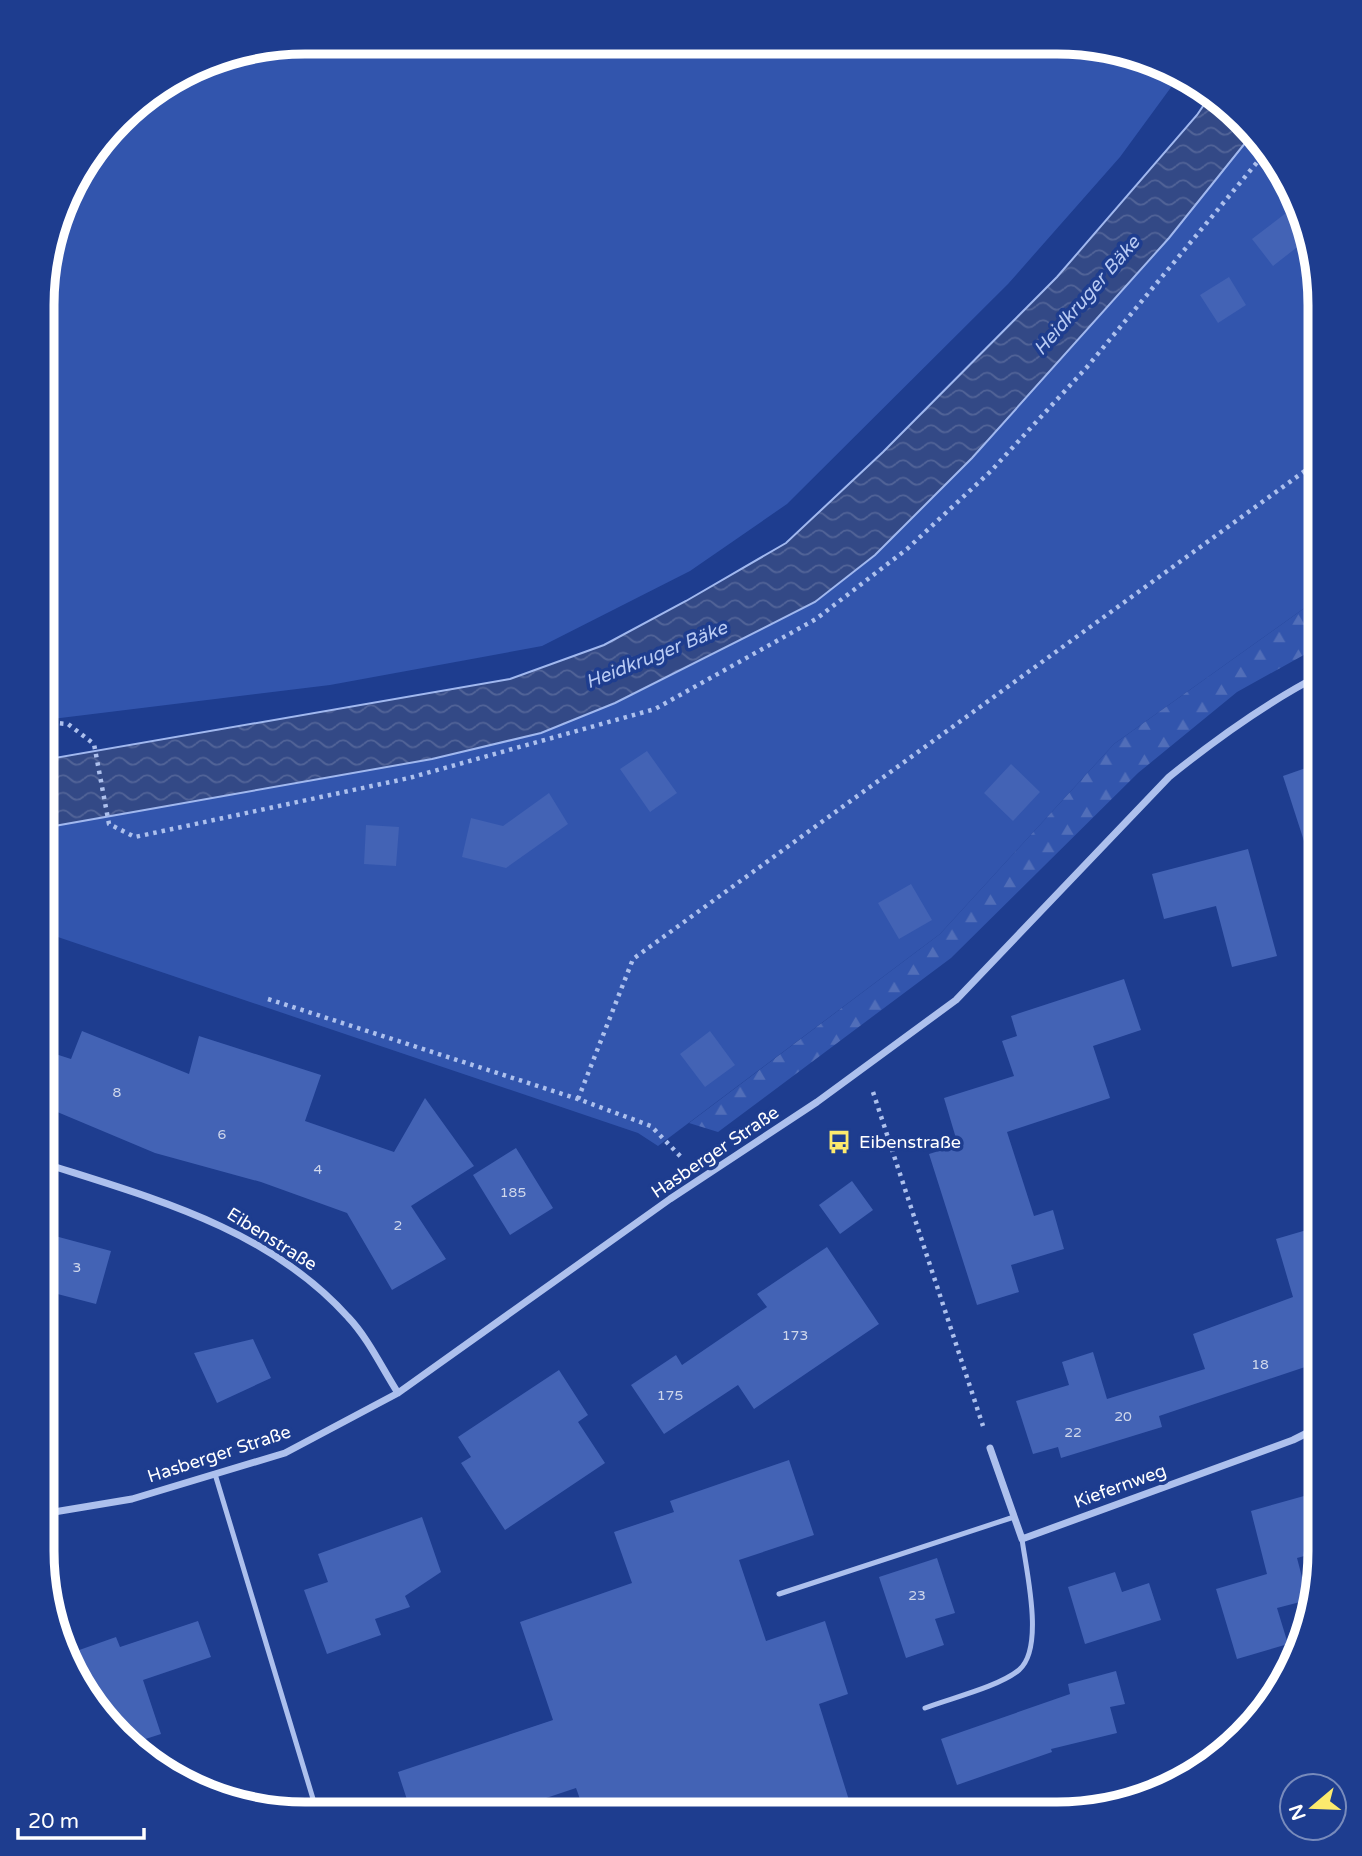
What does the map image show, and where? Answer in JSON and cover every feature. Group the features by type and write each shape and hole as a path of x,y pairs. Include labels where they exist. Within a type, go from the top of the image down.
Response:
{"street":[{"name":"Hasberger Straße","path":"54,1512 132,1499 285,1453 398,1393 670,1199 703,1180 865,1068 956,1000 1169,778 1204,748 1284,694 1308,681"},
{"name":"Eibenstraße","path":"54,1166 139,1193 231,1228 303,1274 349,1318 398,1393"},
{"name":"Kiefernweg","path":"1022,1539 1308,1433"},
{"path":"990,1448 1022,1539"}],"lane":[{"path":"215,1474 314,1802"},
{"path":"779,1594 1014,1517"},
{"path":"925,1708 999,1680 1020,1669 1029,1655 1033,1629 1022,1539"}],"path":[{"path":"54,723 68,724 94,744 109,824 135,837 409,778 655,709 816,619 907,549 991,471 1087,367 1260,159"},
{"path":"578,1099 633,959 1308,469"},
{"path":"268,999 578,1099 651,1126 703,1180"},
{"path":"865,1068 990,1448"}],"green space":[{"path":"305,54 1057,54 1090,56 1122,63 1174,83 1120,157 1008,284 787,504 690,571 542,646 330,685 54,719 56,272 73,209 88,180 116,140 152,106 209,73 256,59"},
{"path":"1247,141 1274,180 1289,209 1306,272 1308,606 1114,744 940,934 658,1146 638,1133 54,936 54,826 432,759 541,733 615,703 730,646 972,458 1169,238"},
{"path":"1308,606 1308,653 1237,692 1138,773 951,958 718,1132 689,1123 940,934 1114,744"}],"water":[{"name":"Heidkruger Bäke","path":"1205,103 1247,141 1169,238 972,458 875,555 815,602 615,703 541,733 432,759 54,826 54,758 510,679 604,645 786,543 883,452 1057,277"}],"building":[{"path":"1286,213 1294,225 1300,245 1273,266 1252,239"},
{"path":"1229,277 1246,305 1218,323 1200,295"},
{"path":"647,751 677,793 650,812 620,769"},
{"path":"1011,764 1040,792 1013,821 984,793"},
{"path":"1308,767 1308,854 1283,776"},
{"path":"549,793 568,824 506,868 462,857 471,818 503,826"},
{"path":"366,825 399,827 396,866 364,864"},
{"path":"1248,849 1277,956 1232,967 1216,906 1164,919 1152,874"},
{"path":"911,884 932,920 899,939 878,903"},
{"path":"1124,979 1141,1030 1093,1046 1110,1098 1007,1132 1034,1216 1053,1210 1064,1249 1011,1265 1019,1292 977,1305 929,1154 958,1145 944,1098 1014,1076 1002,1041 1017,1036 1011,1016"},
{"path":"82,1031 189,1074 199,1036 321,1075 305,1121 394,1152 425,1098 474,1166 411,1206 446,1259 392,1290 347,1213 261,1182 155,1153 54,1111 54,1054 71,1059"},
{"path":"710,1031 735,1065 705,1087 680,1054"},
{"path":"516,1148 553,1208 510,1235 473,1175"},
{"path":"852,1181 873,1210 840,1234 819,1205"},
{"path":"1308,1230 1308,1366 1159,1416 1162,1427 1061,1458 1058,1447 1033,1454 1016,1401 1069,1385 1062,1362 1093,1352 1107,1399 1205,1369 1193,1334 1293,1297 1276,1239"},
{"path":"55,1236 111,1251 96,1304 54,1293"},
{"path":"827,1247 879,1324 754,1409 738,1385 664,1434 631,1385 676,1355 682,1365 767,1307 757,1294"},
{"path":"253,1339 271,1378 217,1403 194,1353"},
{"path":"559,1370 588,1415 578,1422 605,1463 505,1530 461,1463 471,1457 458,1437"},
{"path":"789,1460 814,1535 739,1560 766,1641 825,1621 848,1694 819,1704 850,1802 581,1802 576,1788 534,1802 408,1802 398,1772 553,1720 520,1622 632,1583 614,1532 674,1512 670,1501"},
{"path":"1304,1496 1308,1511 1308,1555 1297,1558 1305,1589 1303,1601 1277,1608 1288,1644 1237,1659 1216,1589 1267,1574 1251,1511"},
{"path":"422,1517 441,1572 405,1596 410,1607 375,1619 381,1635 327,1654 304,1590 328,1582 318,1554"},
{"path":"937,1558 955,1613 935,1619 944,1645 906,1658 879,1577"},
{"path":"1115,1572 1122,1592 1149,1583 1161,1620 1085,1644 1068,1587"},
{"path":"198,1621 211,1657 143,1680 161,1734 140,1740 106,1704 75,1651 116,1637 120,1647"},
{"path":"1116,1671 1125,1704 1110,1707 1117,1733 1051,1749 1052,1752 957,1785 941,1739 1070,1694 1068,1684"}],"place":[{"name":"Eibenstraße","path":"839,1142"}]}
